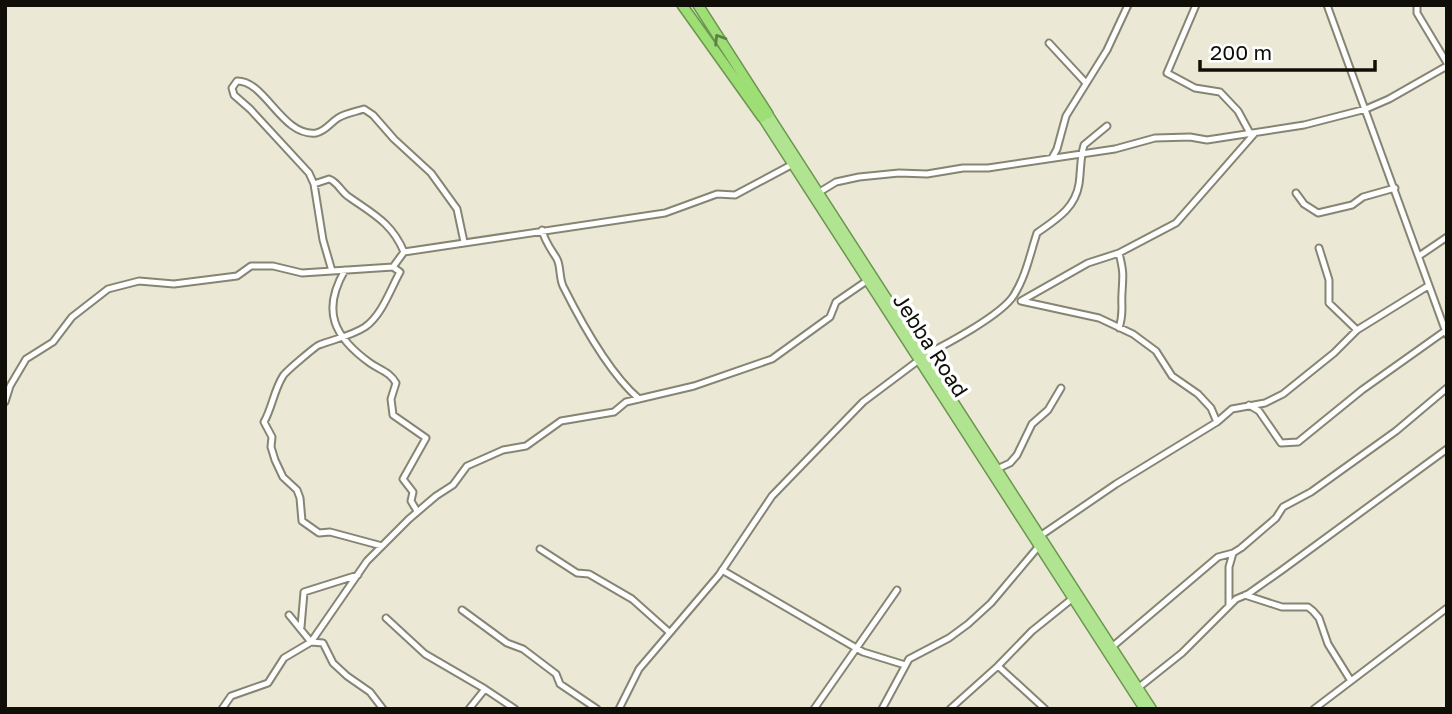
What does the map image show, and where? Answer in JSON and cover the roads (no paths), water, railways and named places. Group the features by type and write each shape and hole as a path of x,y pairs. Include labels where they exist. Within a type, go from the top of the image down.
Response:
{"highway":[{"name":"Jebba Road","path":"682,5 765,116 818,193 1039,541 1152,709"},
{"name":"Jebba Road","path":"698,5 793,164 868,280 997,469 1073,598 1143,709"}],"street":[{"path":"1052,158 1058,149 1066,116 1107,50 1128,5"},
{"path":"1196,5 1167,73 1195,88 1220,92 1238,111 1252,134"},
{"path":"1248,405 1259,411 1281,443 1298,442 1362,390 1446,333 1327,5"},
{"path":"818,193 836,183 859,177 988,168 1115,149 1155,138 1190,136 1207,140 1252,134 1304,125 1366,109 1390,99 1447,65 1417,13 1417,5"},
{"path":"1049,43 1086,82"},
{"path":"332,271 323,240 314,184 309,173 234,95 232,88 237,81 250,85 278,113 303,131 323,131 336,119 363,109 373,116 431,173 457,209 464,242"},
{"path":"619,709 639,669 722,570 772,496 863,402 921,358 964,334 1013,298 1027,268 1037,233 1058,219 1073,203 1079,187 1081,153 1087,142 1107,126"},
{"path":"1021,301 1088,263 1119,253 1176,223 1252,134"},
{"path":"393,267 404,252 665,213 717,194 734,195 793,164"},
{"path":"314,184 329,179 335,181 347,196 368,208 397,236 404,252"},
{"path":"1296,193 1304,204 1318,214 1352,205 1363,197 1395,188"},
{"path":"542,230 550,251 557,259 563,286 586,327 620,379 639,399"},
{"path":"1419,256 1447,237"},
{"path":"1319,248 1329,280 1329,303 1357,330"},
{"path":"1119,253 1124,281 1121,294 1124,313 1119,328"},
{"path":"5,402 10,386 26,359 53,342 72,317 108,289 139,281 174,284 237,276 251,266 302,273 393,267 400,272 376,318 365,327 316,346 308,356 291,368 283,377 264,422 272,437 271,447 283,477 297,490 302,521 319,533 330,532 382,546"},
{"path":"345,270 339,281 331,314 341,338 369,363 392,376 396,383 391,399 393,415 426,438 403,478 413,492 411,501 417,512"},
{"path":"222,709 231,696 268,683 284,658 311,642 367,561 417,512 453,485 467,466 503,450 526,446 561,421 614,412 626,402 694,386 772,359 830,317 836,302 868,280"},
{"path":"882,709 905,665 914,655 949,639 968,624 991,603 1039,541 1116,484 1232,410 1265,403 1283,394 1334,353 1357,330 1428,286"},
{"path":"1013,298 1079,312 1133,334 1156,351 1172,376 1198,394 1211,408 1217,422"},
{"path":"997,469 1010,463 1017,455 1032,424 1048,410 1061,388"},
{"path":"1112,647 1218,557 1233,553 1276,518 1283,507 1311,492 1396,431 1447,388"},
{"path":"1138,688 1182,653 1236,599 1447,449"},
{"path":"540,549 577,573 589,574 632,599 669,632"},
{"path":"1229,606 1229,567 1233,553"},
{"path":"722,570 858,649 905,665"},
{"path":"300,627 304,592 359,574"},
{"path":"814,709 897,590"},
{"path":"1245,595 1282,607 1307,607 1313,611 1320,618 1328,644 1351,681"},
{"path":"950,709 1032,631 1073,598"},
{"path":"1314,709 1447,608"},
{"path":"462,610 507,643 523,649 556,674 560,684 597,709"},
{"path":"289,615 311,642 323,643 333,663 346,676 370,692 383,709"},
{"path":"386,618 425,654 515,709"},
{"path":"998,666 1045,709"},
{"path":"469,709 485,689"}]}
